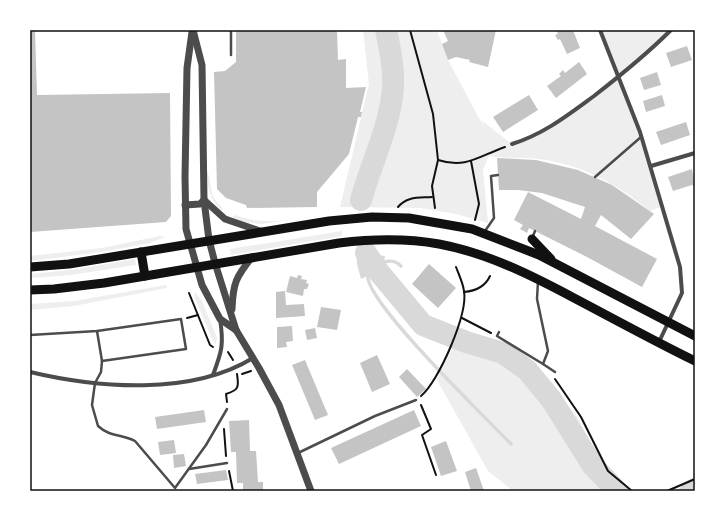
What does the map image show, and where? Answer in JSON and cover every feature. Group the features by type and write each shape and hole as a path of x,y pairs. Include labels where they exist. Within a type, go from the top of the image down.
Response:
{"main road":[{"path":"30,267 69,264 329,221 384,217 429,220 483,232 525,249 695,336"},
{"path":"534,235 554,263"},
{"path":"30,290 75,287 350,241 406,240 438,244 493,259 538,279 695,361"},
{"path":"141,252 144,276"}],"street":[{"path":"192,30 202,65 204,200 209,240 236,330 279,405 311,491"},
{"path":"192,30 187,68 186,229 189,244 202,284 220,319 223,338 222,349 213,375"},
{"path":"600,30 620,76 642,136 677,254 683,286 680,301 659,342"},
{"path":"512,144 543,132 620,76 644,56 671,30"},
{"path":"651,166 695,153"},
{"path":"185,205 200,204 204,200"},
{"path":"204,200 225,219 262,232"},
{"path":"232,313 233,287 237,278 252,257"},
{"path":"220,319 236,330"},
{"path":"30,372 95,383 171,383 213,375 235,368 253,358"}],"lane":[{"path":"231,30 231,55"},
{"path":"594,176 642,136"},
{"path":"483,232 494,218 491,176 498,175"},
{"path":"538,279 537,299 548,351 542,364"},
{"path":"30,335 97,331 181,319 186,349 102,361"},
{"path":"97,331 102,361 101,372 95,383 92,405 94,417 98,426 112,435 129,438 135,441 147,453 175,488"},
{"path":"499,332 497,336 555,372"},
{"path":"298,453 375,416 416,400"},
{"path":"172,491 227,409"},
{"path":"188,469 228,463"}],"path":[{"path":"410,30 432,106 438,160 432,186 432,197 435,208"},
{"path":"438,160 453,165 462,164 512,144"},
{"path":"471,161 479,204 472,229"},
{"path":"398,206 411,198 432,197"},
{"path":"436,475 422,435 431,429 420,404 416,400 428,390 436,379 462,318 464,292 456,267"},
{"path":"464,292 475,291 487,282 490,276"},
{"path":"189,293 210,346"},
{"path":"181,319 198,315"},
{"path":"462,318 497,336"},
{"path":"222,349 227,350 230,354 235,368 238,386 235,392 226,394 227,409"},
{"path":"542,364 581,417 608,471 632,491"},
{"path":"223,416 228,463 233,491"},
{"path":"667,491 695,478"}],"shaded area":[{"path":"363,30 437,30 448,60 488,135 481,120 512,144 543,132 620,76 663,206 650,211 625,192 611,184 569,165 538,159 489,156 483,170 488,223 456,214 421,208 340,207 369,84"},
{"path":"600,30 671,30 620,76"},
{"path":"207,172 210,178 212,195 222,207 223,211 218,207 210,194"},
{"path":"236,215 247,219 280,221 325,215 261,224 244,222 232,217"},
{"path":"342,231 342,236 231,255 230,249"},
{"path":"160,236 165,237 150,243 102,252 30,261 30,256 102,248"},
{"path":"366,253 385,256 383,268 361,279 357,264 357,256"},
{"path":"135,259 136,265 71,275 30,278 30,274 71,270"},
{"path":"166,285 167,288 74,306 30,310 30,304 74,301"},
{"path":"195,292 202,301 217,338 216,344 212,339 194,296"},
{"path":"462,328 491,341 544,375 578,418 605,472 629,491 513,491 488,471 437,380"},
{"path":"695,481 695,491 673,491"}],"building":[{"path":"30,30 35,30 37,95 170,93 171,216 166,222 30,232"},
{"path":"236,30 337,30 338,60 346,59 346,88 366,87 360,112 362,112 361,117 358,117 349,154 317,192 317,207 247,208 246,205 226,198 217,189 214,72 225,71 236,62"},
{"path":"443,30 496,30 488,67 469,62 470,60 456,57 448,60 442,44 448,41"},
{"path":"556,30 573,30 580,48 567,54 560,39 558,40 555,35 558,34"},
{"path":"687,46 692,60 671,67 666,53"},
{"path":"579,62 587,74 556,98 547,86 561,76 559,74 563,70 565,73"},
{"path":"657,72 661,85 644,90 640,78"},
{"path":"529,95 538,110 503,132 493,117"},
{"path":"662,95 665,106 646,112 643,101"},
{"path":"686,122 690,135 661,145 656,132"},
{"path":"497,158 536,160 578,170 612,185 654,214 631,239 601,215 595,226 657,259 642,287 529,228 527,233 520,229 523,225 514,220 528,192 581,219 585,207 542,193 518,190 499,190"},
{"path":"692,169 695,187 692,185 673,191 668,177"},
{"path":"429,264 456,288 438,308 412,284"},
{"path":"298,275 302,276 301,279 307,280 306,283 309,284 307,289 304,289 303,296 286,292 290,276 297,278"},
{"path":"285,291 286,305 304,304 305,316 276,318 276,292"},
{"path":"321,307 341,310 337,330 317,327"},
{"path":"292,326 293,341 286,342 287,347 277,348 277,327"},
{"path":"315,328 317,338 307,340 305,330"},
{"path":"377,355 390,384 372,392 360,363"},
{"path":"305,360 328,415 315,420 292,365"},
{"path":"407,369 426,389 417,397 399,377"},
{"path":"204,410 206,422 157,429 155,417"},
{"path":"414,410 421,426 339,464 331,448"},
{"path":"249,420 250,451 256,451 258,482 263,482 263,491 243,491 243,483 237,483 236,452 231,452 229,421"},
{"path":"174,440 176,453 160,455 158,442"},
{"path":"446,441 457,471 441,476 431,447"},
{"path":"184,454 186,466 174,468 173,455"},
{"path":"476,468 484,491 471,491 465,472"},
{"path":"226,470 228,480 197,484 195,474"}],"waterway":[{"path":"361,200 384,131 391,102 393,73 386,30"},
{"path":"366,253 378,271 423,325 466,342 503,353 527,370 551,399 593,466 617,491"},
{"path":"381,263 392,261 401,266"},
{"path":"368,274 371,287 384,307 404,332 511,444"},
{"path":"691,491 695,489"}]}
